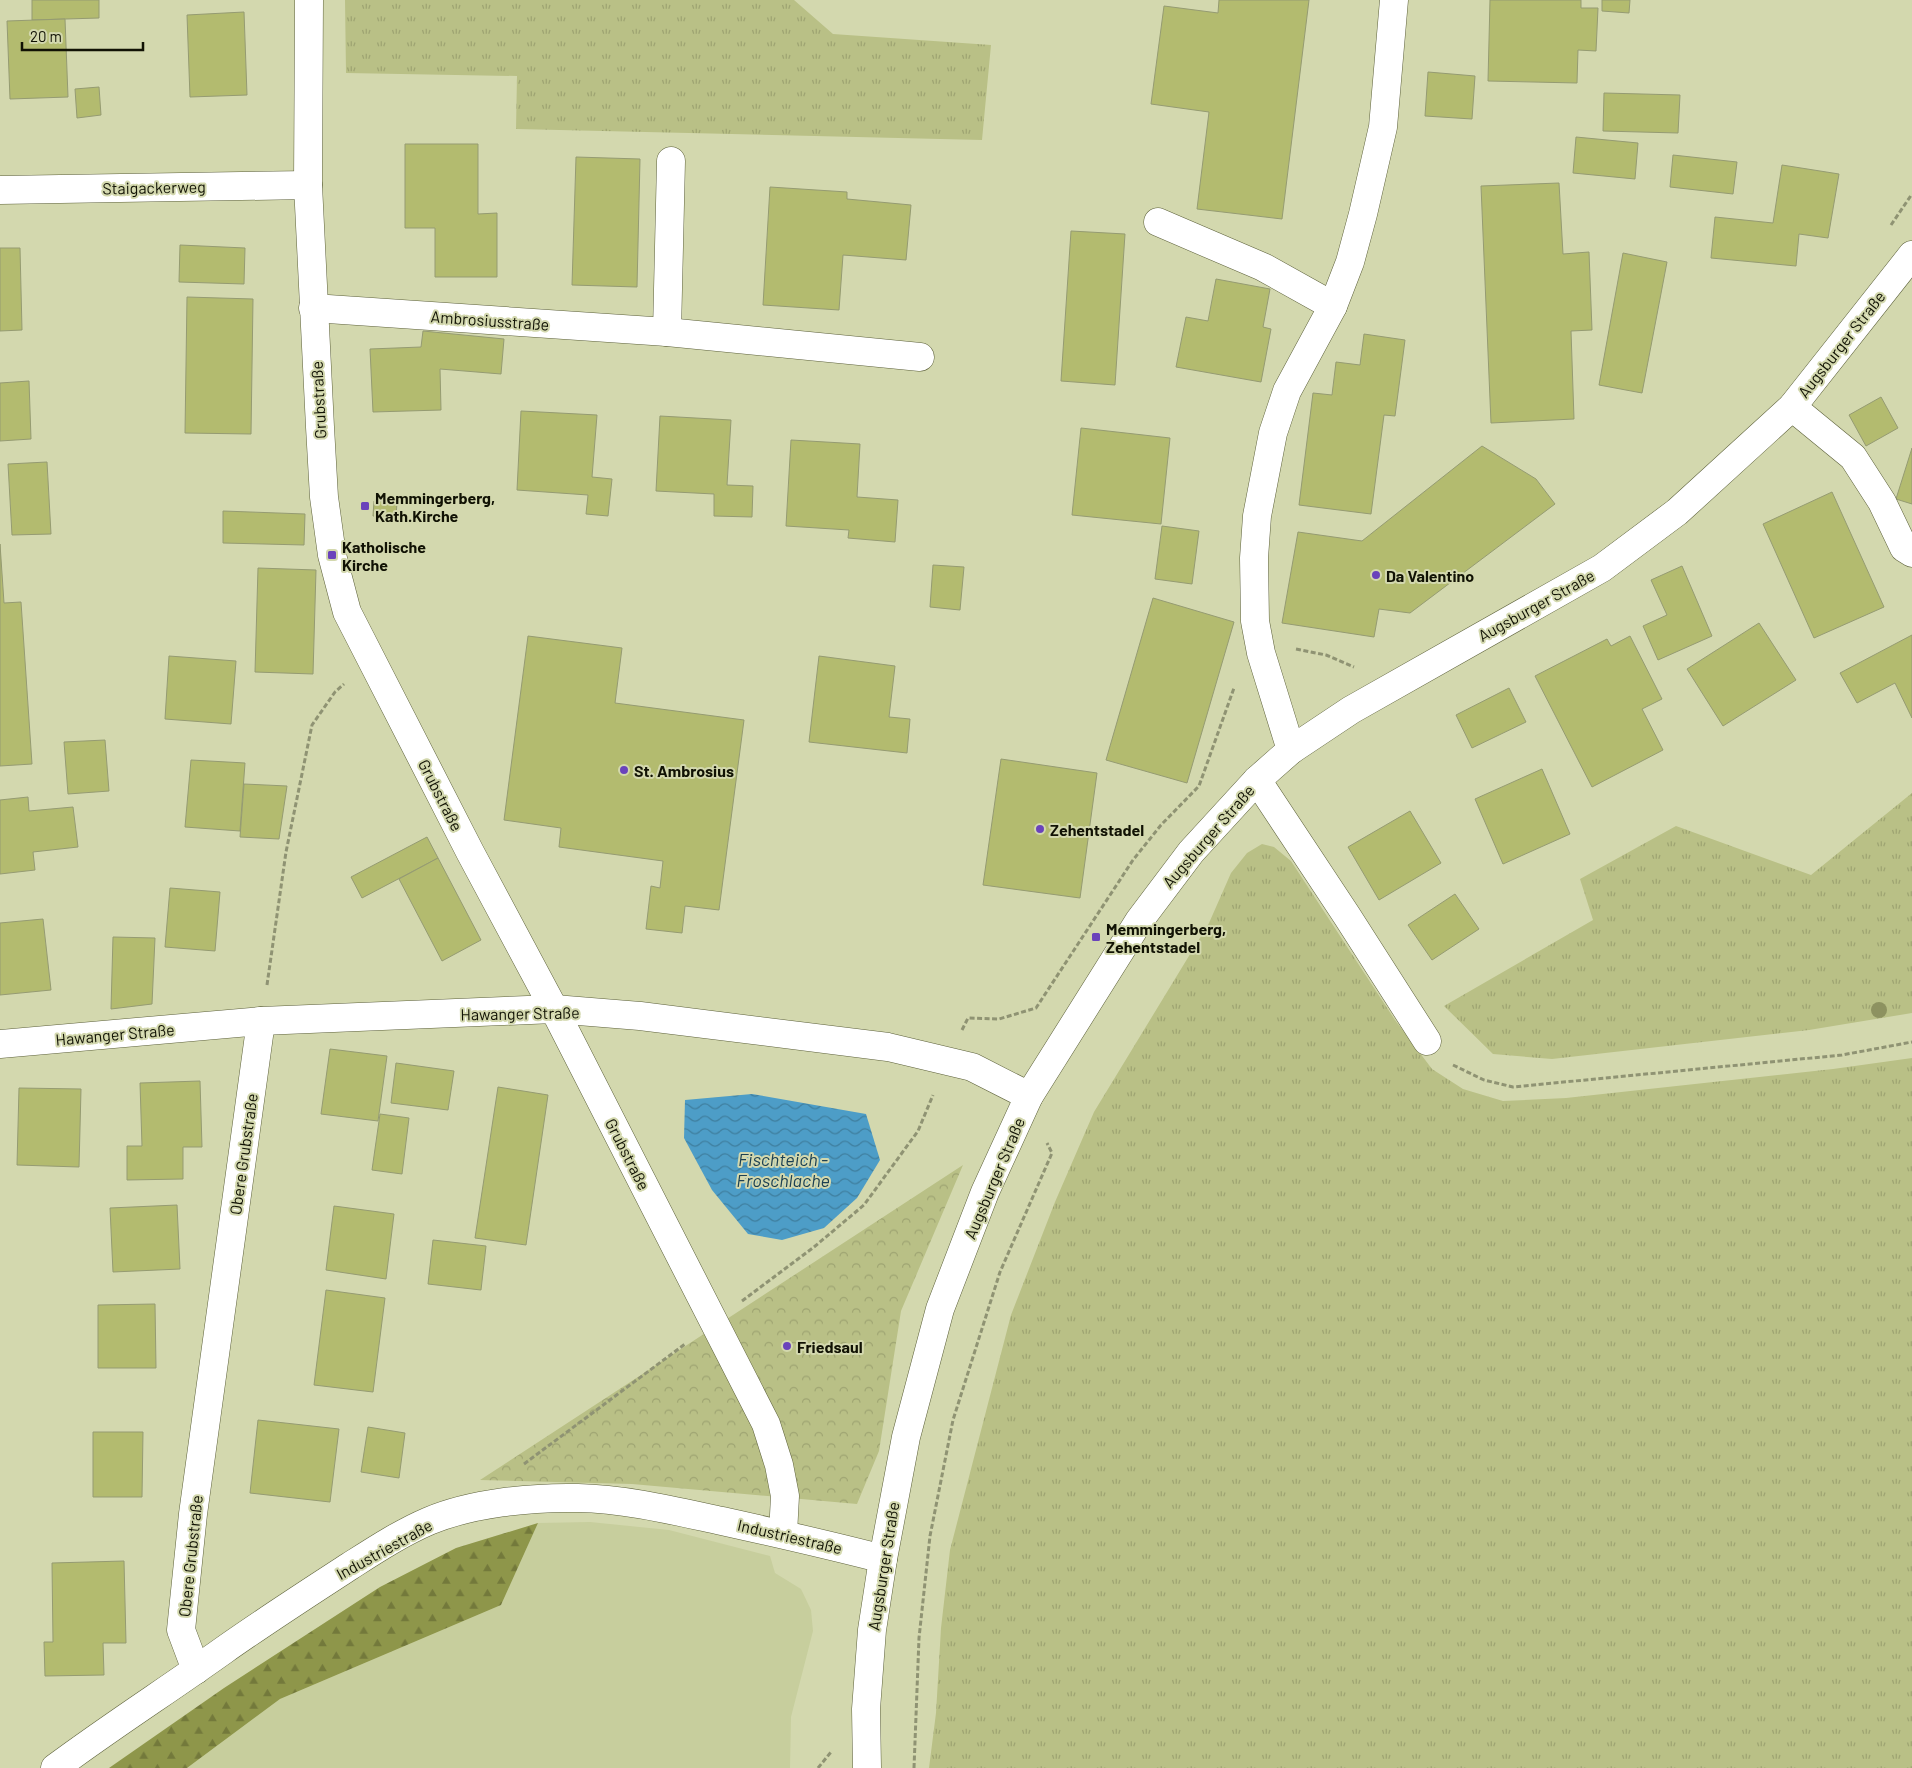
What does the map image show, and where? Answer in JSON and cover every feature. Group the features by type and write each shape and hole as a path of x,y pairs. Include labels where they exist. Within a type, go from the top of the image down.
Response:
{"street":[{"name":"Grubstraße","path":"309,0 308,185 324,497 332,555 347,612 370,660 554,1010 766,1424 779,1465 785,1496 783,1534"},
{"path":"1292,750 1261,653 1255,620 1254,558 1257,516 1273,433 1287,391 1333,306 1350,262 1363,214 1383,127 1394,0"},
{"path":"667,332 671,161"},
{"name":"Staigackerweg","path":"0,190 308,185"},
{"path":"1158,222 1263,267 1333,306"},
{"name":"Augsburger Straße","path":"867,1768 866,1709 872,1630 883,1559 906,1437 940,1310 986,1192 1029,1096 1139,921 1191,852 1257,780 1292,750 1351,710 1602,568 1677,512 1792,406 1912,255"},
{"name":"Ambrosiusstraße","path":"313,308 667,332 920,357"},
{"path":"1792,406 1853,457 1882,502 1904,548 1912,552"},
{"path":"1257,780 1353,924 1427,1041"},
{"name":"Hawanger Straße","path":"0,1044 262,1021 554,1010 640,1016 888,1047 972,1067 1029,1096"},
{"name":"Obere Grubstraße","path":"196,1670 181,1630 195,1505 262,1021"},
{"name":"Industriestraße","path":"55,1768 282,1609 382,1546 430,1521 476,1507 530,1500 578,1498 624,1502 783,1534 883,1559"}],"path":[{"path":"1885,233 1912,194"},
{"path":"1326,655 1360,669"},
{"path":"262,1021 286,852 312,725 335,692 370,660"},
{"path":"948,1061 968,1018 1000,1019 1036,1008 1133,860 1162,825 1199,786"},
{"path":"1427,1041 1451,1065 1484,1080 1513,1087 1842,1055 1912,1042"},
{"path":"914,1768 918,1638 930,1536 953,1420 1000,1272 1052,1153"}],"shaded area":[{"path":"590,1522 669,1530 770,1556 775,1573 801,1589 811,1610 813,1631 791,1717 790,1768 187,1768 280,1699 501,1605 538,1523"}],"green space":[{"path":"345,0 794,0 833,34 991,45 982,140 516,129 517,76 346,73"},
{"path":"1912,793 1912,1013 1809,1030 1552,1059 1493,1054 1444,1006 1593,920 1580,879 1676,826 1811,875"},
{"path":"1262,844 1274,847 1291,861 1395,1020 1432,1069 1463,1089 1503,1101 1566,1098 1833,1069 1912,1058 1912,1768 929,1768 936,1713 941,1628 950,1550 1011,1315 1055,1202 1094,1112 1209,923 1231,873 1247,853"},
{"path":"963,1165 901,1311 879,1451 857,1504 632,1484 480,1480"},
{"path":"538,1523 501,1605 280,1699 187,1768 109,1768 224,1688 380,1587 456,1548"}],"water":[{"name":"Fischteich - Froschlache","path":"752,1094 866,1114 880,1160 857,1198 824,1228 782,1240 748,1234 712,1190 684,1138 685,1100"}],"building":[{"path":"32,0 99,0 99,18 32,20"},
{"path":"1219,0 1309,0 1282,219 1197,209 1209,112 1151,104 1164,6 1218,13"},
{"path":"1490,0 1581,0 1581,8 1598,8 1596,51 1578,50 1577,83 1488,81"},
{"path":"1602,0 1630,0 1629,13 1602,11"},
{"path":"244,12 247,95 190,97 187,15"},
{"path":"65,19 68,97 10,99 7,21"},
{"path":"1428,72 1475,76 1472,119 1425,116"},
{"path":"99,87 101,115 77,118 75,89"},
{"path":"1604,93 1680,95 1678,133 1603,131"},
{"path":"1576,137 1638,143 1635,179 1573,173"},
{"path":"405,144 478,144 478,214 497,213 497,277 435,277 435,228 405,228"},
{"path":"1673,155 1737,162 1733,194 1670,187"},
{"path":"576,157 640,159 637,287 572,285"},
{"path":"1782,165 1839,174 1828,238 1799,234 1796,266 1711,258 1715,217 1773,223"},
{"path":"1559,183 1563,254 1589,252 1592,330 1571,331 1574,419 1491,423 1481,186"},
{"path":"770,187 847,192 847,199 911,205 906,260 843,255 839,310 763,305"},
{"path":"1071,231 1125,234 1115,385 1061,381"},
{"path":"180,245 245,248 244,284 179,282"},
{"path":"0,248 20,248 22,330 0,331"},
{"path":"1623,253 1667,262 1642,393 1599,385"},
{"path":"1216,279 1270,289 1263,327 1271,329 1261,382 1176,367 1186,317 1208,321"},
{"path":"187,297 253,299 251,434 185,433"},
{"path":"423,331 504,339 501,374 440,369 441,410 373,412 370,349 421,347"},
{"path":"1364,334 1405,340 1395,416 1384,415 1371,514 1299,505 1313,393 1332,395 1336,362 1360,365"},
{"path":"29,381 31,439 0,441 0,383"},
{"path":"1881,397 1898,428 1866,446 1849,415"},
{"path":"521,411 597,415 592,477 612,479 608,516 586,514 588,495 517,490"},
{"path":"660,416 731,420 727,485 753,486 752,517 714,516 714,494 656,491"},
{"path":"1081,428 1170,438 1161,524 1072,515"},
{"path":"791,440 860,444 857,497 898,500 895,542 848,538 849,530 786,526"},
{"name":"Da Valentino","path":"1482,446 1536,479 1555,504 1410,613 1379,609 1374,637 1282,623 1298,532 1362,541"},
{"path":"1912,448 1912,504 1896,499"},
{"path":"47,462 51,534 12,535 8,464"},
{"path":"1832,492 1884,607 1814,638 1763,524"},
{"path":"374,501 397,502 396,517 373,516"},
{"path":"223,511 305,514 304,545 223,543"},
{"path":"1162,526 1199,531 1192,584 1155,579"},
{"path":"0,544 4,603 21,602 32,764 0,766"},
{"path":"933,565 964,567 960,610 930,607"},
{"path":"1682,566 1712,636 1658,660 1643,626 1667,615 1651,580"},
{"path":"258,568 316,570 313,674 255,672"},
{"path":"1153,598 1234,622 1187,783 1106,760"},
{"path":"1759,623 1796,680 1723,726 1687,669"},
{"path":"1912,635 1912,718 1895,683 1857,703 1840,673"},
{"name":"St. Ambrosius","path":"528,636 622,648 615,703 744,720 719,910 685,906 682,933 646,929 651,886 660,888 663,861 559,847 561,828 504,820"},
{"path":"1630,636 1662,699 1642,709 1663,750 1592,787 1535,676 1607,639 1611,646"},
{"path":"169,656 236,661 231,724 165,719"},
{"path":"819,656 895,666 889,717 910,719 907,753 809,742"},
{"path":"1509,688 1526,722 1472,748 1456,715"},
{"path":"105,740 109,791 68,794 64,742"},
{"name":"Zehentstadel","path":"1001,759 1097,773 1080,898 983,885"},
{"path":"191,760 245,763 240,831 185,827"},
{"path":"1542,769 1570,834 1503,864 1475,799"},
{"path":"244,784 287,786 279,839 240,837"},
{"path":"28,797 29,811 73,807 78,847 33,852 35,870 0,874 0,800"},
{"path":"1410,811 1441,863 1379,900 1348,847"},
{"path":"427,837 438,858 362,898 351,877"},
{"path":"438,858 481,940 442,961 399,879"},
{"path":"170,888 220,892 215,951 165,947"},
{"path":"1455,894 1479,929 1432,960 1408,925"},
{"path":"43,919 51,990 0,995 0,923"},
{"path":"113,937 155,938 152,1004 111,1009"},
{"path":"330,1049 387,1056 378,1121 321,1114"},
{"path":"396,1063 454,1071 448,1110 391,1103"},
{"path":"200,1081 202,1147 183,1147 183,1179 127,1180 127,1146 142,1146 140,1083"},
{"path":"498,1087 548,1095 526,1245 475,1238"},
{"path":"19,1088 81,1089 79,1167 17,1165"},
{"path":"380,1114 409,1118 402,1174 372,1170"},
{"path":"177,1205 180,1269 113,1272 110,1208"},
{"path":"334,1206 394,1214 386,1279 326,1270"},
{"path":"433,1240 486,1246 481,1290 428,1284"},
{"path":"326,1290 385,1298 373,1392 314,1385"},
{"path":"155,1304 156,1368 98,1368 98,1305"},
{"path":"258,1420 339,1429 330,1502 250,1493"},
{"path":"368,1427 405,1433 399,1478 361,1472"},
{"path":"93,1432 143,1432 142,1497 93,1497"},
{"path":"124,1561 126,1643 103,1643 104,1675 45,1676 44,1642 53,1642 52,1563"}],"place":[{"name":"Memmingerberg, Kath.Kirche","path":"365,506"},
{"name":"Katholische Kirche","path":"332,555"},
{"name":"Da Valentino","path":"1376,575"},
{"name":"St. Ambrosius","path":"624,770"},
{"name":"Zehentstadel","path":"1040,829"},
{"name":"Memmingerberg, Zehentstadel","path":"1096,937"},
{"name":"Friedsaul","path":"787,1346"}]}
